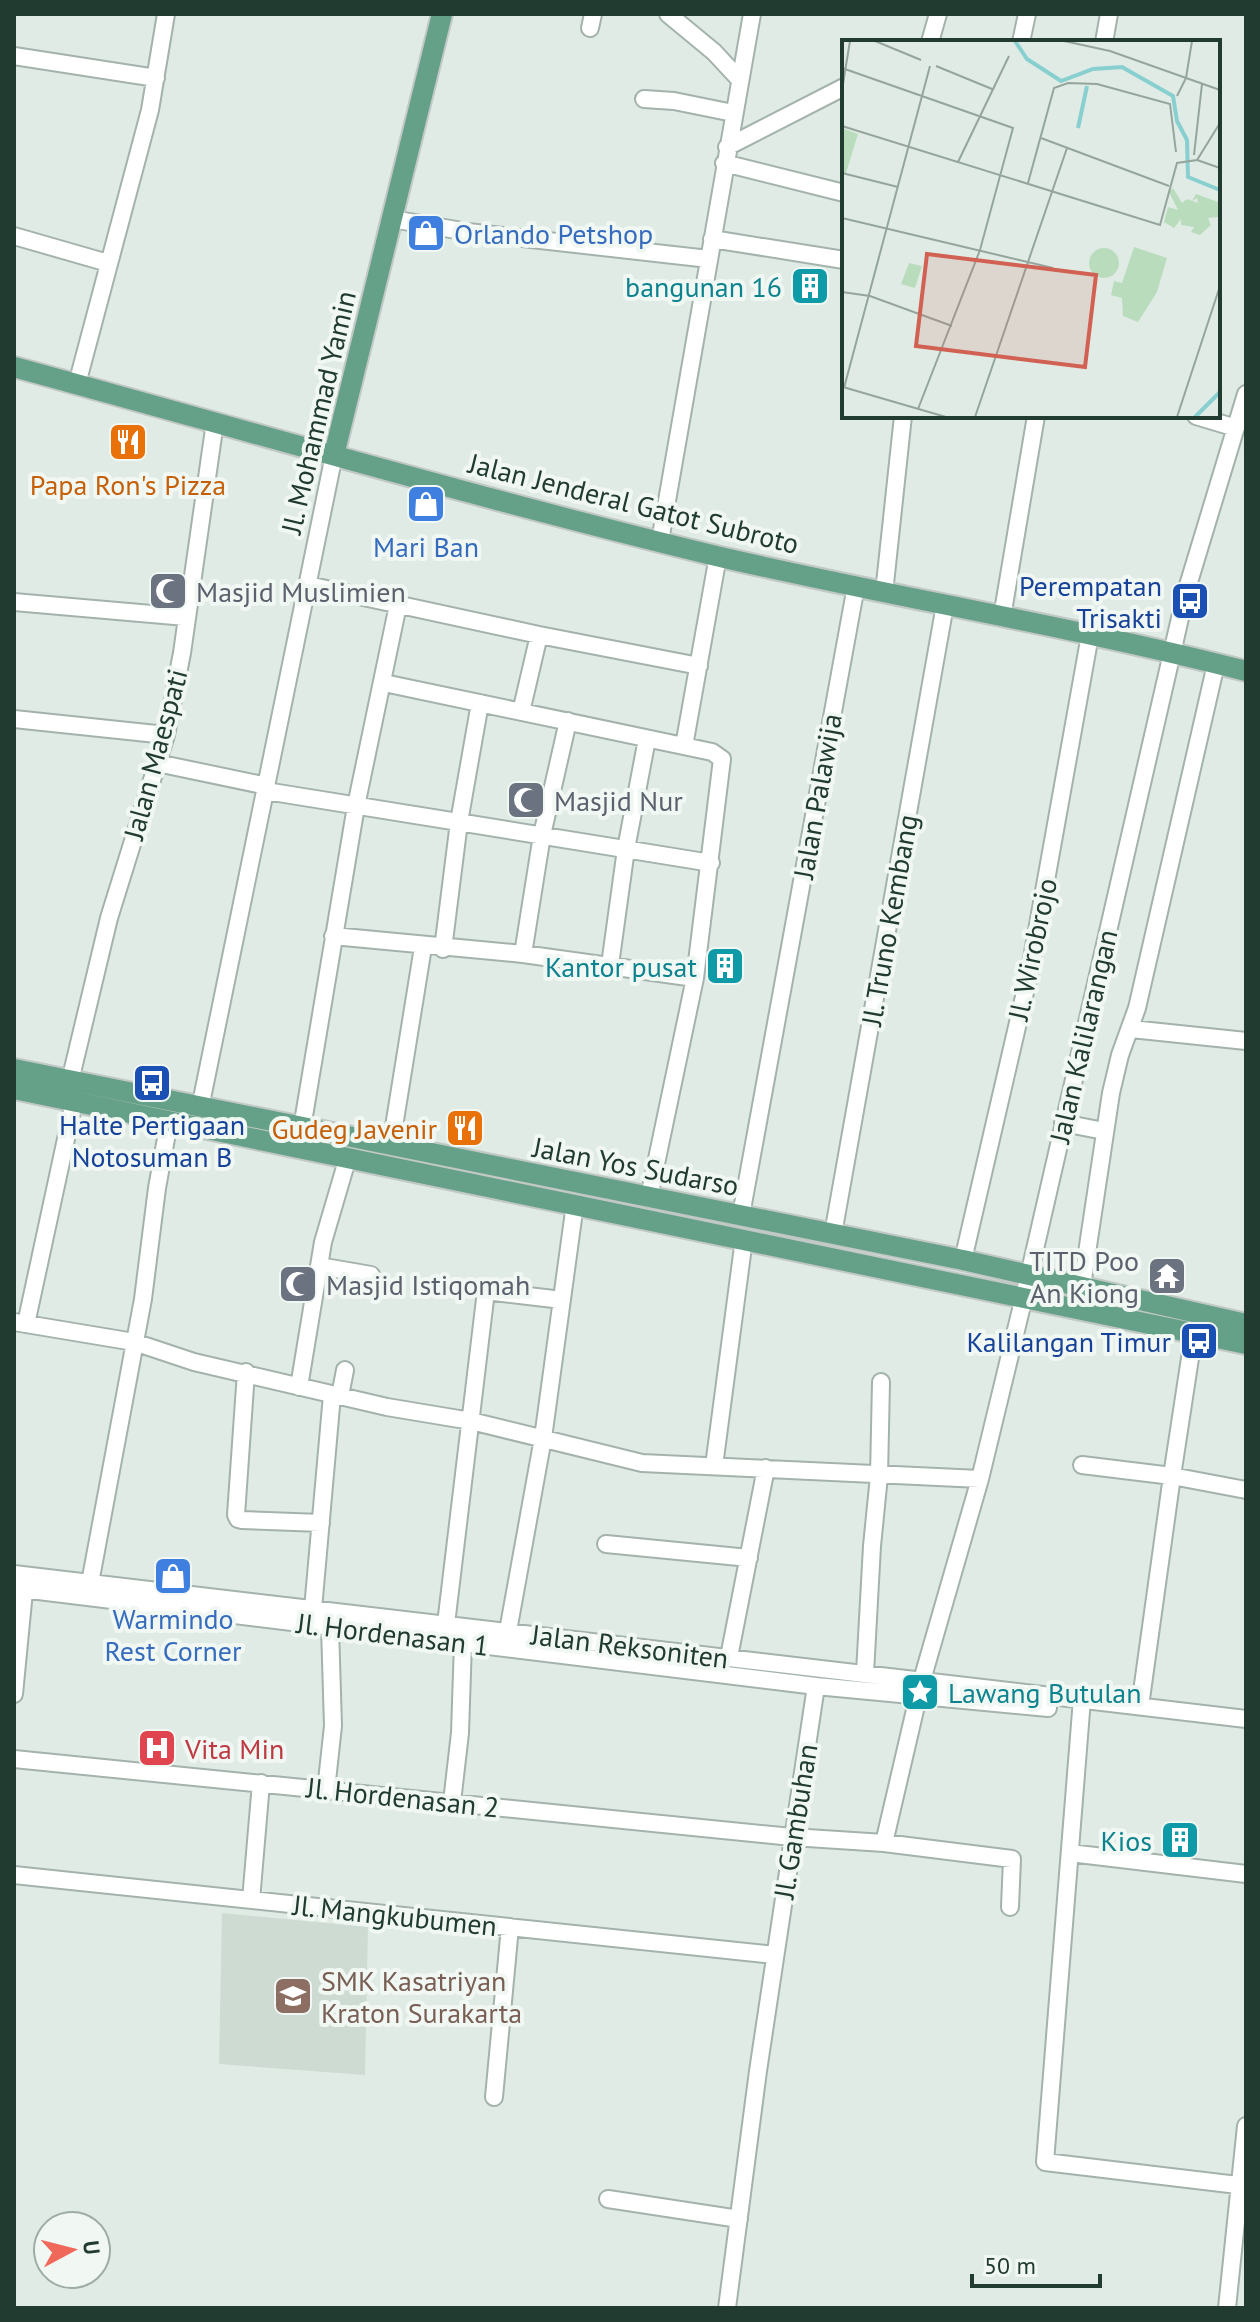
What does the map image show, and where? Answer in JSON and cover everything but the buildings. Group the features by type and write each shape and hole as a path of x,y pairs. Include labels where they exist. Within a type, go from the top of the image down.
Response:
{"main road":[{"name":"Jl. Mohammad Yamin","path":"334,455 442,14"},
{"name":"Jalan Jenderal Gatot Subroto","path":"14,367 718,556 1171,652 1246,671"},
{"name":"Jalan Yos Sudarso","path":"14,1069 70,1081 348,1157 1246,1344"},
{"name":"Jalan Yos Sudarso","path":"14,1089 169,1122 198,1117 302,1128 963,1260 1246,1324"}],"street":[{"path":"77,384 128,199 156,78 166,14"},
{"path":"668,14 714,52 740,80"},
{"path":"660,541 752,14"},
{"path":"931,40 938,14"},
{"path":"1021,40 1027,14"},
{"path":"1104,40 1109,14"},
{"path":"14,56 156,78"},
{"path":"726,155 842,88"},
{"path":"644,99 674,101 733,113"},
{"path":"726,155 842,192"},
{"path":"392,219 468,232 709,259"},
{"path":"14,236 108,263"},
{"path":"712,239 842,260"},
{"name":"Jalan Kalilarangan","path":"884,1843 921,1687 980,1479 1024,1297 1171,652 1246,394"},
{"path":"884,593 903,418"},
{"path":"1002,617 1036,418"},
{"path":"1203,418 1236,428"},
{"name":"Jalan Maespati","path":"70,1081 109,918 166,735 215,422"},
{"name":"Jl. Mohammad Yamin","path":"198,1117 334,455"},
{"path":"684,746 718,556"},
{"path":"308,585 699,666"},
{"name":"Jalan Palawija","path":"741,1215 856,586"},
{"path":"14,602 186,617"},
{"path":"302,1128 356,806 398,605"},
{"name":"Jl. Truno Kembang","path":"833,1234 945,605"},
{"path":"521,712 539,635"},
{"name":"Jl. Wirobrojo","path":"963,1260 1029,975 1090,635"},
{"path":"1082,1286 1104,1131 1120,1055 1131,1029 1216,664"},
{"path":"384,683 712,752 722,759 695,978 649,1197"},
{"path":"443,949 459,822 480,703"},
{"path":"14,719 166,735"},
{"path":"523,954 542,835 568,721"},
{"path":"610,965 626,849 647,739"},
{"path":"157,763 356,806 711,863"},
{"path":"333,936 443,949 523,954 695,978"},
{"path":"391,1145 423,947"},
{"path":"1131,1029 1246,1041"},
{"path":"74,1102 20,1323 134,1342 194,1362 336,1396 471,1421 642,1463 980,1479"},
{"path":"90,1583 150,1258 157,1188 169,1122"},
{"path":"1063,1123 1104,1131"},
{"path":"299,1387 319,1266 348,1157"},
{"path":"508,1631 543,1438 575,1204"},
{"path":"714,1466 744,1239"},
{"path":"319,1266 371,1275"},
{"path":"446,1624 486,1291 562,1300"},
{"path":"1140,1706 1194,1332"},
{"path":"313,1609 336,1396 345,1370"},
{"path":"246,1372 238,1460 238,1519 321,1523"},
{"path":"865,1673 879,1476 881,1382"},
{"path":"1082,1465 1172,1476 1246,1490"},
{"path":"729,1657 766,1468"},
{"path":"606,1544 749,1558"},
{"path":"14,1694 20,1581"},
{"name":"Jalan Reksoniten","path":"20,1581 90,1583 865,1673 921,1687 1082,1699 1246,1719"},
{"name":"Jl. Hordenasan 1","path":"20,1581 330,1627 816,1686 921,1687 1048,1708"},
{"path":"326,1790 333,1726 330,1627"},
{"path":"452,1802 460,1733 463,1642"},
{"name":"Jl. Gambuhan","path":"727,2308 775,1955 816,1686"},
{"path":"1082,1699 1045,2162 1243,2185"},
{"name":"Jl. Hordenasan 2","path":"14,1759 792,1837 884,1843 1012,1859 1010,1907"},
{"path":"251,1900 261,1783"},
{"path":"1070,1853 1246,1874"},
{"name":"Jl. Mangkubumen","path":"14,1875 775,1955"},
{"path":"494,2097 510,1927"},
{"path":"1227,2308 1243,2185 1246,2126"},
{"path":"608,2199 739,2219"}],"shaded area":[{"name":"SMK Kasatriyan Kraton Surakarta","path":"222,1913 368,1927 365,2075 219,2064"}],"place":[{"name":"Orlando Petshop","path":"426,233"},
{"name":"bangunan 16","path":"810,286"},
{"name":"Papa Ron's Pizza","path":"128,442"},
{"name":"Mari Ban","path":"426,504"},
{"name":"Masjid Muslimien","path":"168,591"},
{"name":"Perempatan Trisakti","path":"1190,601"},
{"name":"Masjid Nur","path":"526,800"},
{"name":"Kantor pusat","path":"725,966"},
{"name":"Halte Pertigaan Notosuman B","path":"152,1083"},
{"name":"Gudeg Javenir","path":"465,1128"},
{"name":"TITD Poo An Kiong","path":"1167,1276"},
{"name":"Masjid Istiqomah","path":"298,1284"},
{"name":"Kalilangan Timur","path":"1199,1341"},
{"name":"Warmindo Rest Corner","path":"173,1576"},
{"name":"Lawang Butulan","path":"920,1692"},
{"name":"Vita Min","path":"157,1748"},
{"name":"Kios","path":"1180,1840"},
{"name":"SMK Kasatriyan Kraton Surakarta","path":"293,1996"}]}
